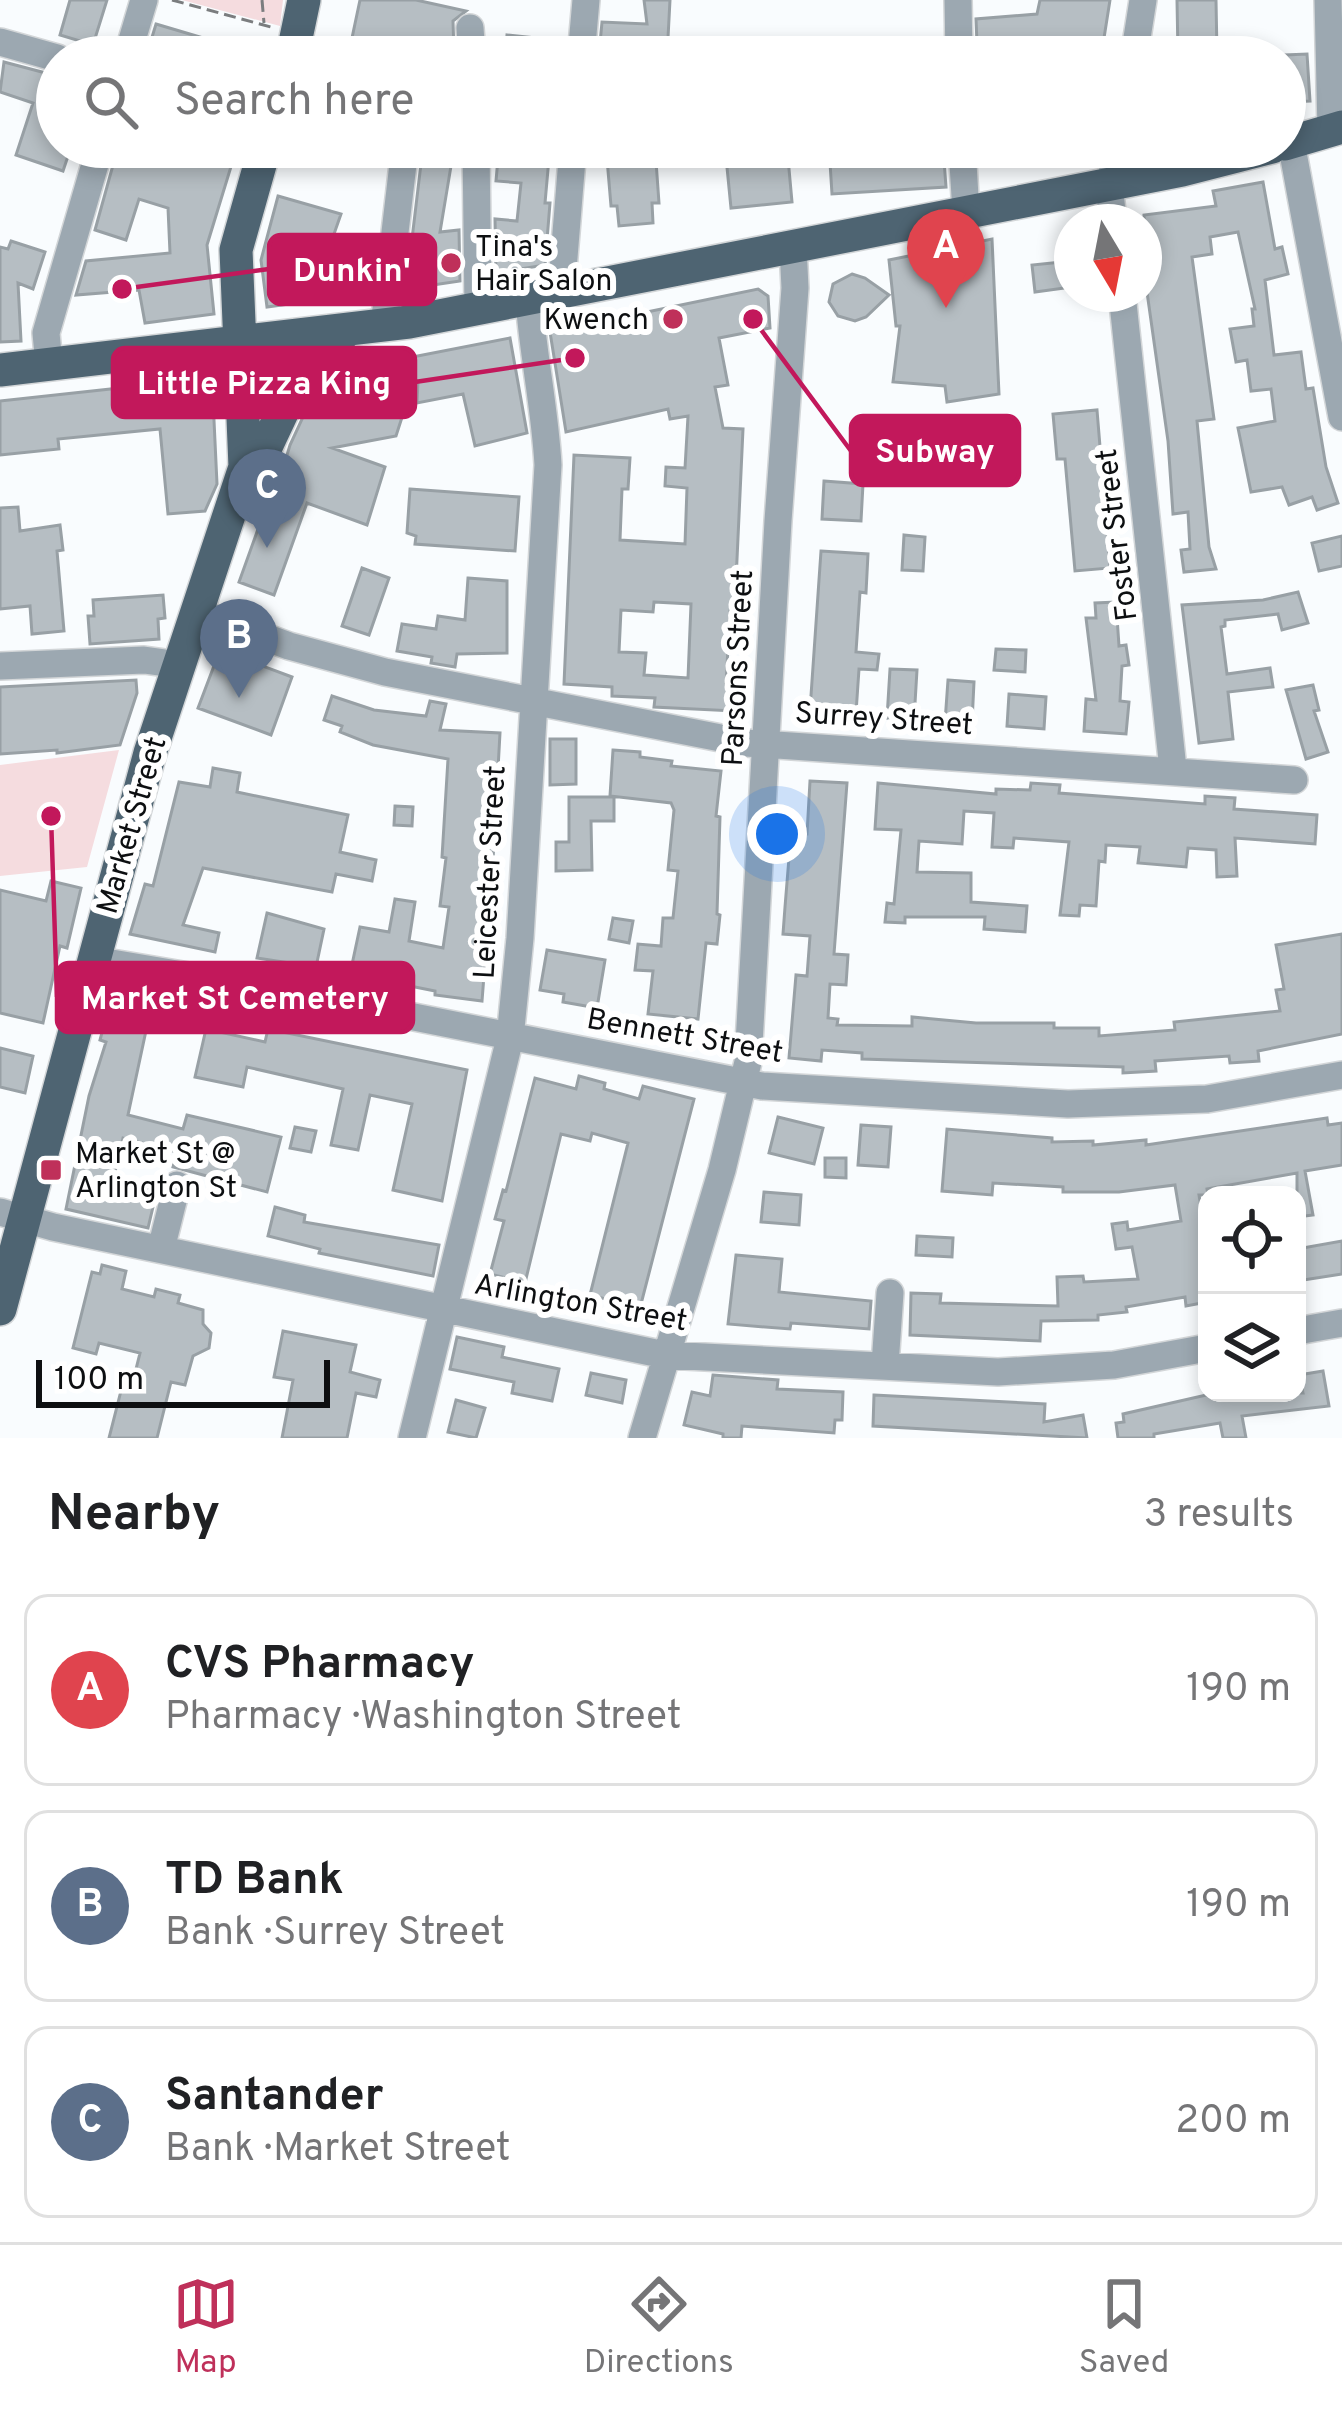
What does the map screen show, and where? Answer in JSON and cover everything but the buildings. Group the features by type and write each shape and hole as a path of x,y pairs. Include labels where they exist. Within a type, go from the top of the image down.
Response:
{"main road":[{"path":"288,36 304,0"},
{"path":"1306,138 1337,129"},
{"name":"Market Street","path":"0,1309 12,1215 94,960 150,753 245,466 236,250 259,168"},
{"path":"0,370 384,326 1190,168"},
{"path":"245,466 264,451 297,381 347,330"}],"street":[{"path":"134,36 144,0"},
{"path":"583,36 586,0"},
{"path":"958,0 958,36"},
{"path":"1137,36 1142,0"},
{"path":"1328,0 1337,129"},
{"path":"0,42 36,52"},
{"path":"49,365 46,333 94,168"},
{"path":"384,326 403,168"},
{"path":"476,168 478,309"},
{"name":"Leicester Street","path":"412,1438 510,1038 548,465 545,410 532,343 569,168"},
{"path":"963,168 966,213"},
{"path":"1111,204 1108,183 1113,168"},
{"path":"1288,168 1342,418"},
{"name":"Parsons Street","path":"642,1438 722,1170 748,1062 795,288 793,247"},
{"name":"Foster Street","path":"1124,312 1173,769"},
{"name":"Surrey Street","path":"198,612 309,652 532,703 766,744 1294,780"},
{"path":"0,666 144,660 180,665"},
{"name":"Bennett Street","path":"94,960 318,998 772,1087 1068,1104 1207,1099 1342,1075"},
{"path":"161,1249 177,1185"},
{"name":"Arlington Street","path":"12,1215 446,1312 665,1355 998,1372 1114,1365 1198,1350"},
{"path":"885,1365 890,1294"},
{"path":"1306,1329 1342,1323"}],"path":[{"path":"172,0 264,25 277,36"},
{"path":"262,0 264,25"}],"shaded area":[{"path":"182,0 283,0 280,26"},
{"path":"119,750 87,867 0,876 0,765"}],"place":[{"name":"Tina's Hair Salon","path":"451,263"},
{"name":"Dunkin'","path":"122,289"},
{"name":"CVS Pharmacy","path":"946,308"},
{"name":"Kwench","path":"673,319"},
{"name":"Subway","path":"753,319"},
{"name":"Little Pizza King","path":"575,358"},
{"name":"Santander","path":"267,548"},
{"name":"TD Bank","path":"239,698"},
{"name":"Market St Cemetery","path":"51,816"},
{"name":"Market St @ Arlington St","path":"51,1170"}]}
